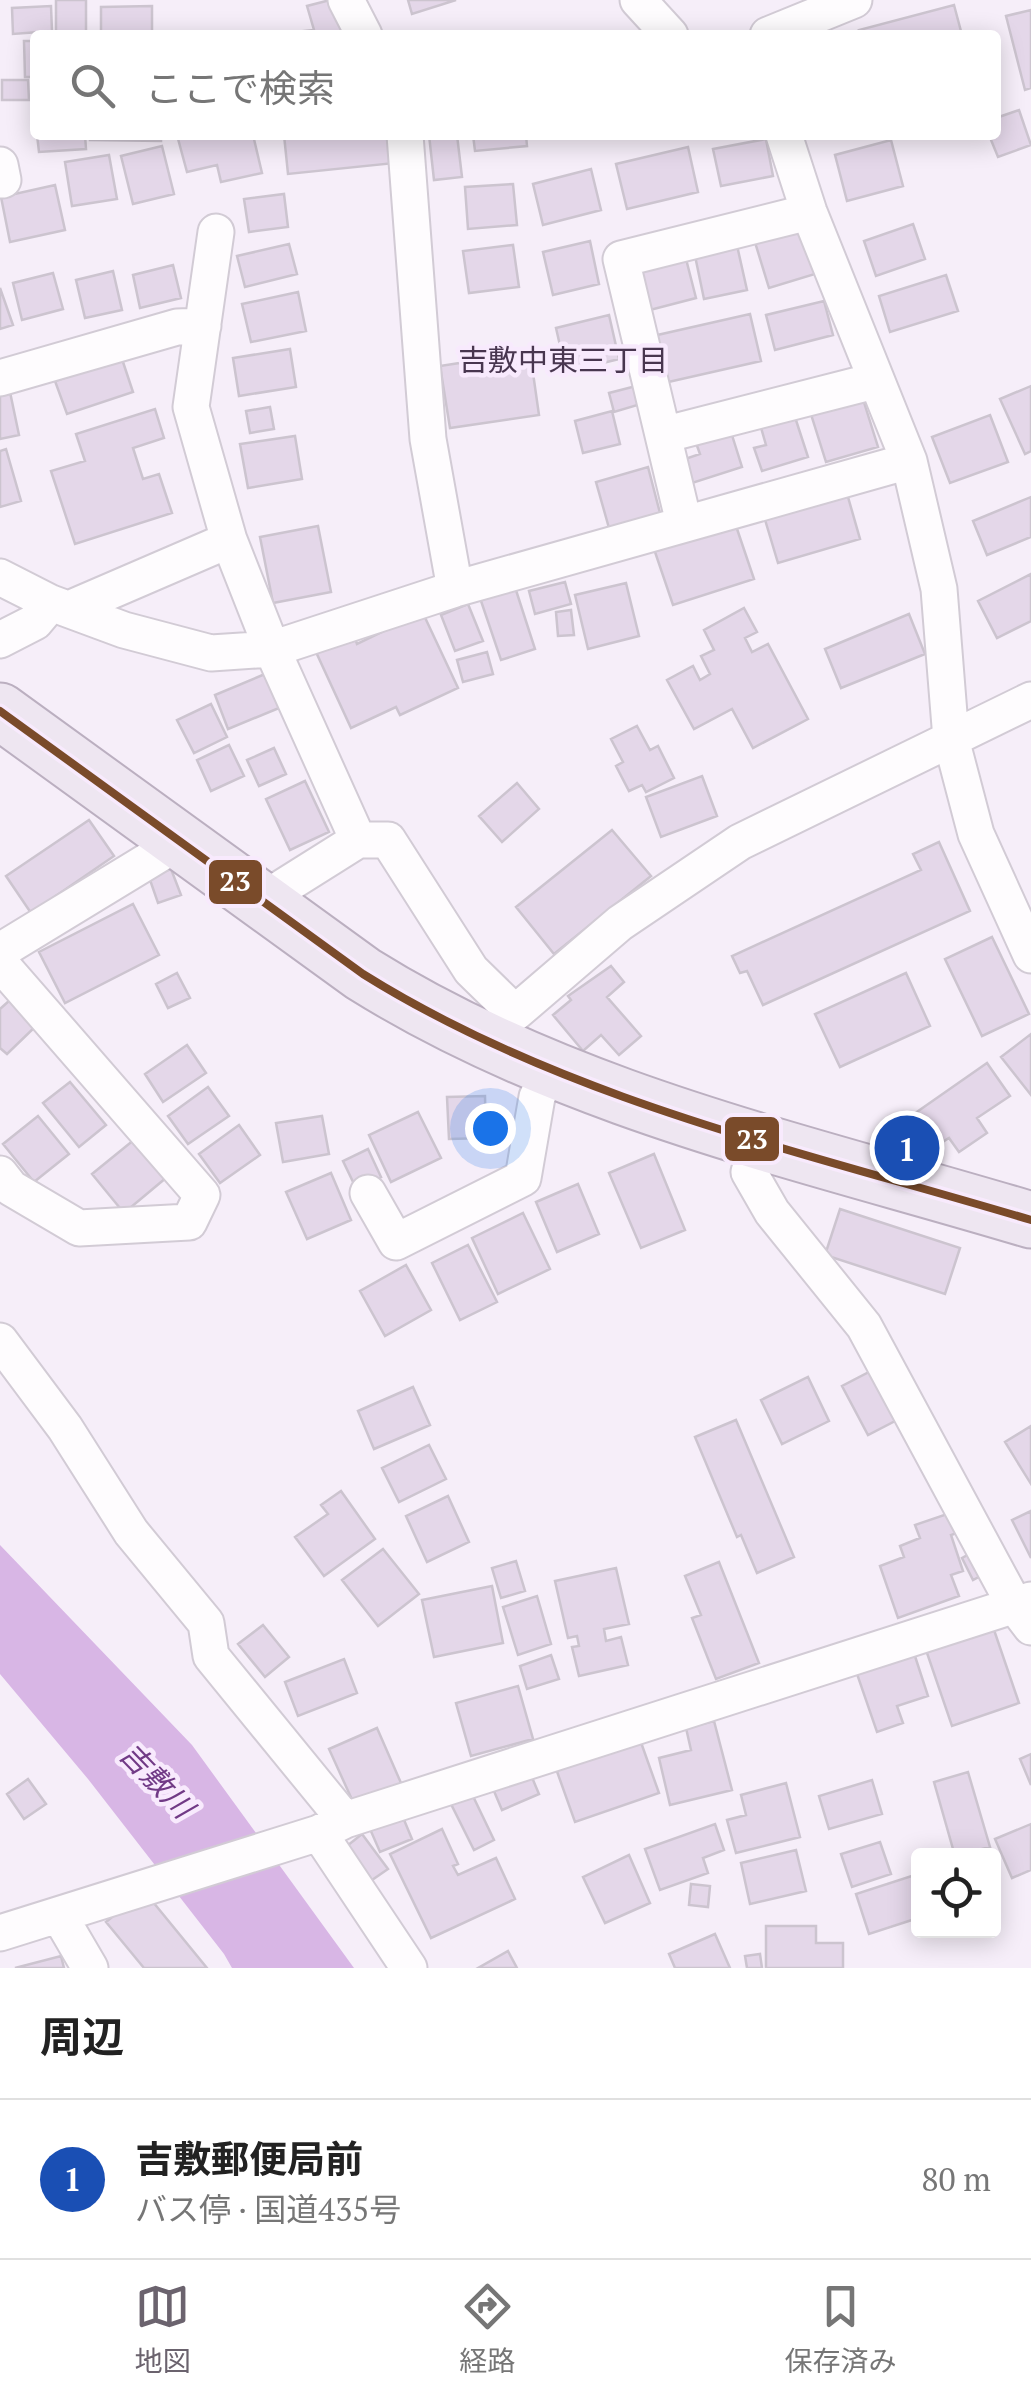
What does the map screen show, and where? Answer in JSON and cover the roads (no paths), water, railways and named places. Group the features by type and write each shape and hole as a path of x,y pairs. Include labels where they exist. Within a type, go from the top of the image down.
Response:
{"highway":[{"path":"0,711 261,901 419,1009 499,1049 616,1095 1031,1220"}],"street":[{"path":"346,0 361,30"},
{"path":"638,0 665,30"},
{"path":"780,30 854,0"},
{"path":"405,140 428,440 455,589"},
{"path":"786,140 809,212 908,460 938,589 951,739 976,834 1031,955"},
{"path":"0,165 0,180"},
{"path":"684,523 621,258 809,212"},
{"path":"216,232 191,407 229,540 272,649 358,840"},
{"path":"0,378 177,327 203,326"},
{"path":"663,435 874,380"},
{"path":"0,577 60,606 124,630 210,653 272,649 455,589 908,460"},
{"path":"0,640 60,606 229,540"},
{"path":"261,901 358,840 388,840 471,970 516,1013 620,924 740,842 1031,700"},
{"path":"0,951 179,842"},
{"path":"0,963 202,1195 189,1222 78,1228 11,1188 0,1174"},
{"path":"368,1193 396,1242 523,1178 537,1097 550,1069"},
{"path":"0,1933 1026,1611 864,1326 772,1212 750,1172 760,1140"},
{"path":"0,1341 65,1428 131,1532 206,1623 212,1656 319,1831 410,1968"},
{"path":"59,1915 90,1968"}],"water":[{"name":"吉敷川","path":"0,1545 192,1745 354,1968 232,1968 88,1779 0,1674"}],"place":[{"name":"吉敷郵便局前","path":"907,1148"}],"district":[{"name":"吉敷中東三丁目","path":"563,360"}]}
